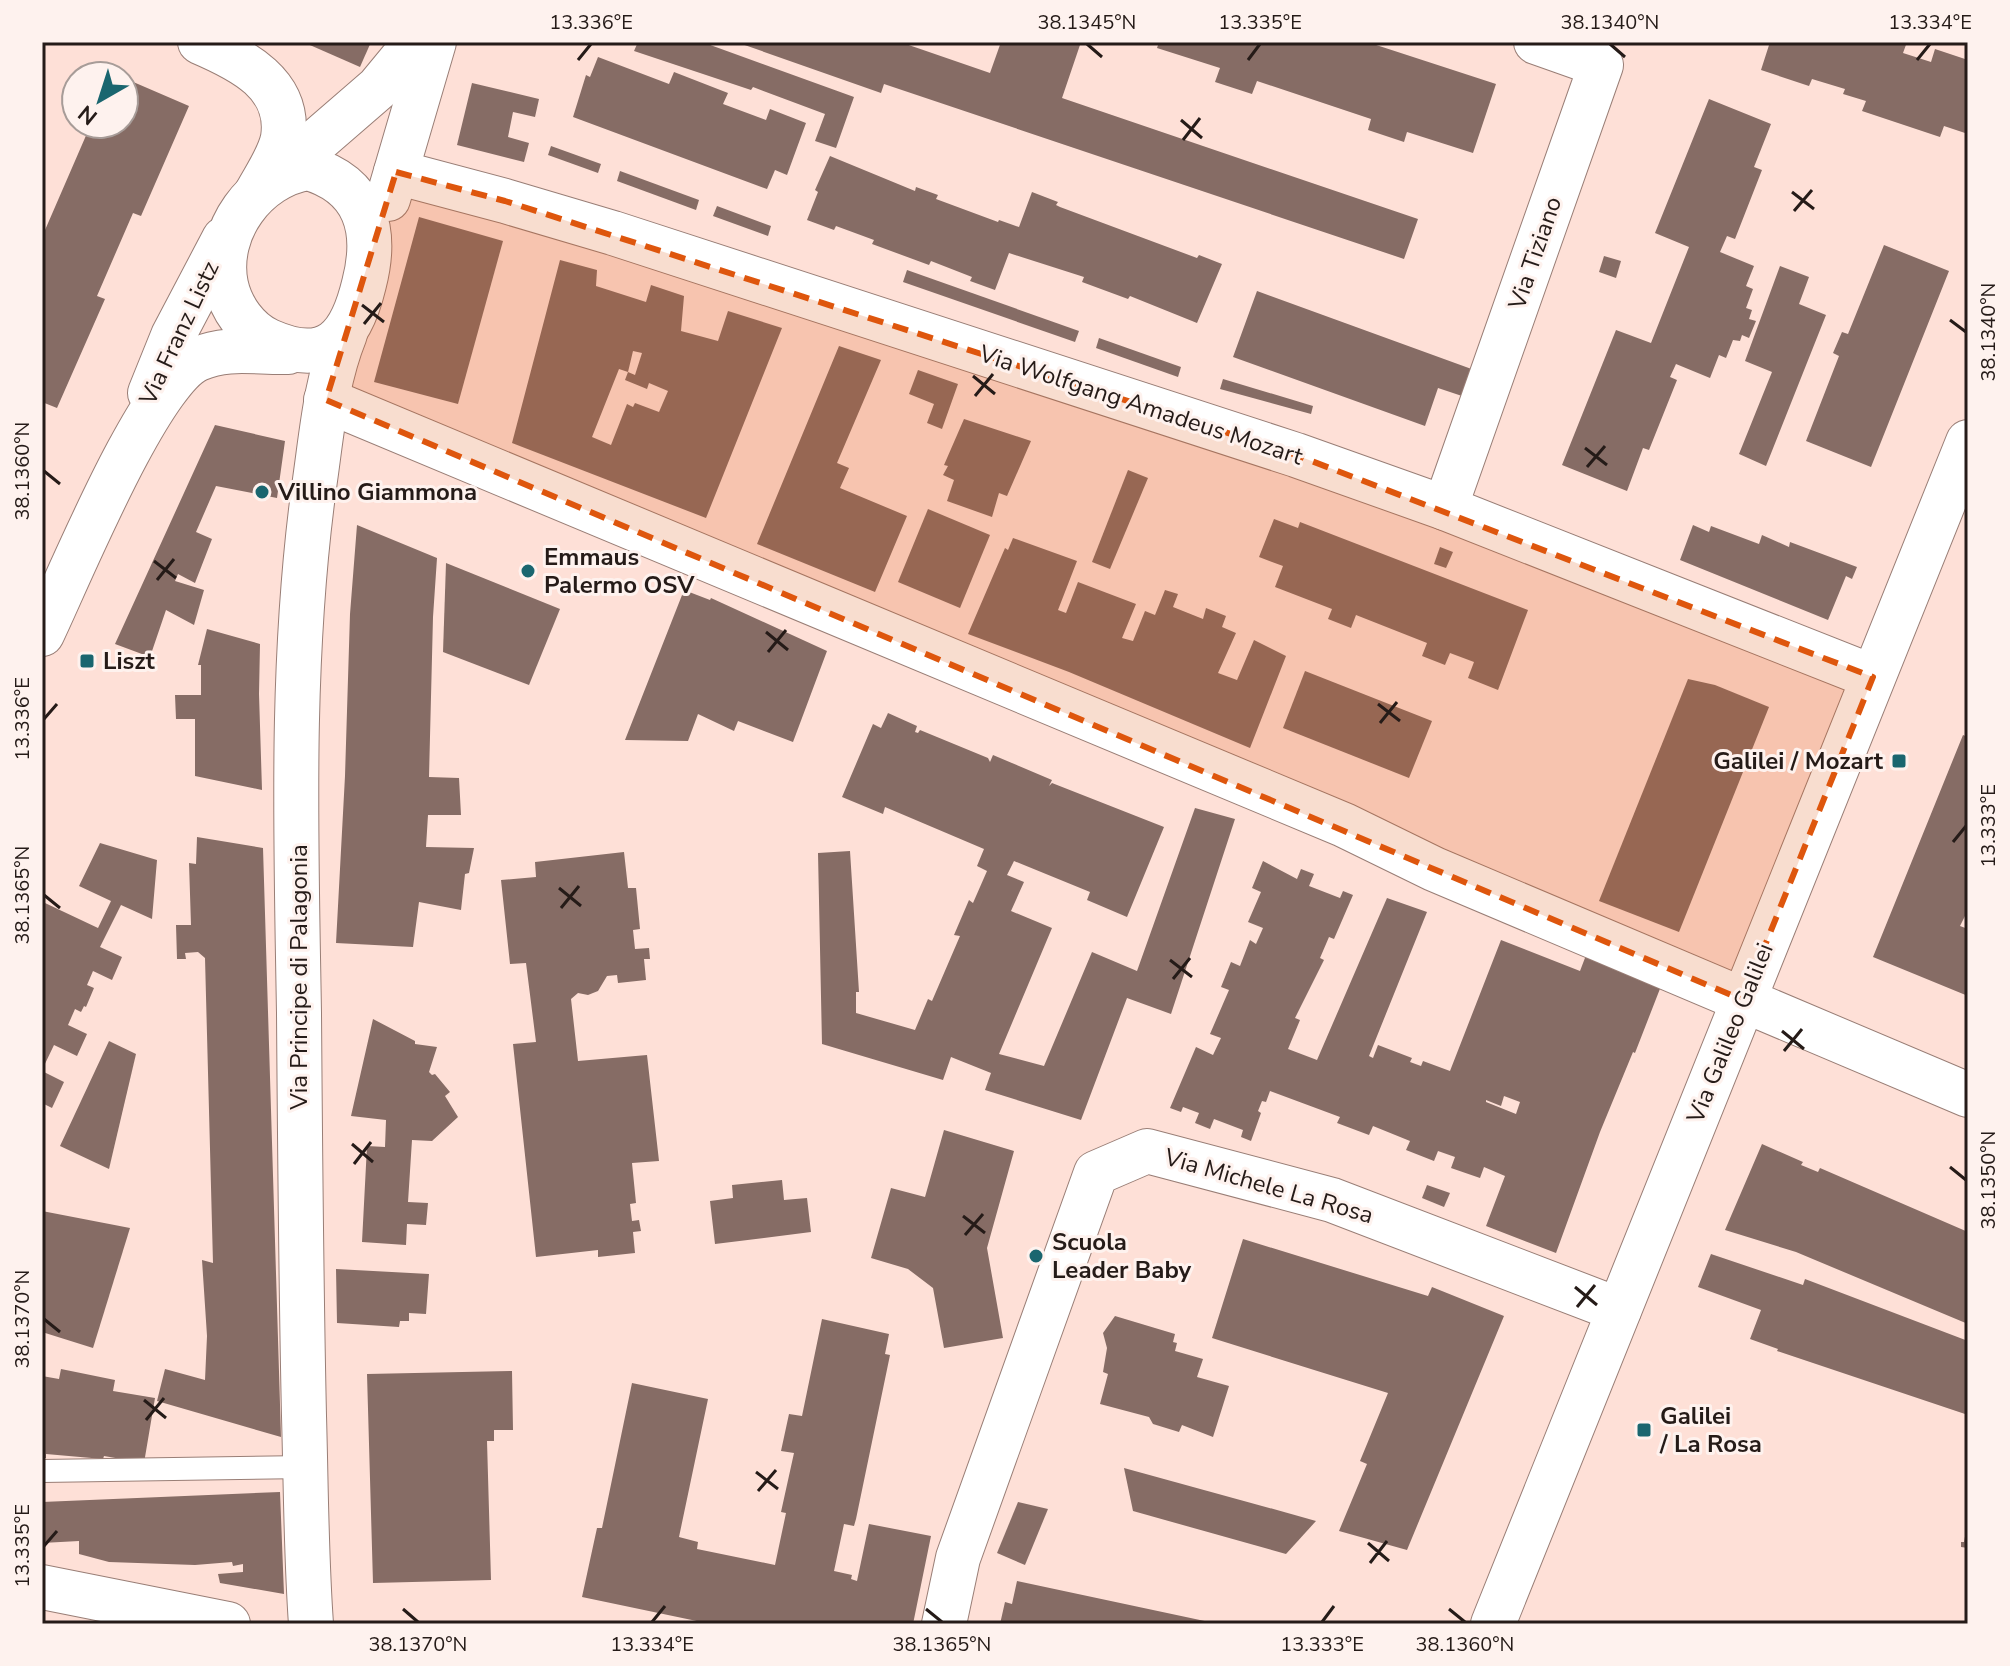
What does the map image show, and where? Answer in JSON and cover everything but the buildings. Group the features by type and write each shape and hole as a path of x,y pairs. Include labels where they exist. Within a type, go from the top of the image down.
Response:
{"street":[{"name":"Via Franz Listz","path":"132,444 173,336 199,285 254,199 273,164 282,139 283,114 276,94 262,76 239,59 200,42"},
{"path":"330,342 294,349 265,339 249,327 228,296 224,275 226,251 254,199 378,88 416,42"},
{"path":"368,271 434,42"},
{"name":"Via Tiziano","path":"1445,508 1601,65 1536,42"},
{"path":"254,199 292,171 308,168 325,173 353,194 362,208 371,248 368,271"},
{"name":"Via Wolfgang Amadeus Mozart","path":"396,172 613,233 1296,455 1445,508 1873,677"},
{"name":"Via Principe di Palagonia","path":"311,1624 298,973 300,620 305,556 333,367 330,342 358,310 368,271"},
{"name":"Via Franz Listz","path":"42,634 132,444 154,404 168,386 195,360 233,349 260,353 330,342"},
{"path":"326,400 1344,825 1434,869 1968,1095"},
{"name":"Via Galileo Galilei","path":"1493,1624 1968,442"},
{"name":"Via Michele La Rosa","path":"944,1624 958,1558 1096,1173 1147,1151 1332,1200 1619,1310"},
{"path":"42,1587 228,1624"}],"lane":[{"path":"42,1471 306,1467"}],"highlighted area":[{"path":"396,172 505,201 1296,455 1873,677 1743,1000 326,400"}],"place":[{"name":"Villino Giammona","path":"262,492"},
{"name":"Emmaus Palermo OSV","path":"528,571"},
{"name":"Liszt","path":"87,661"},
{"name":"Galilei / Mozart","path":"1899,761"},
{"name":"Scuola Leader Baby","path":"1036,1256"},
{"name":"Galilei / La Rosa","path":"1644,1430"}]}
